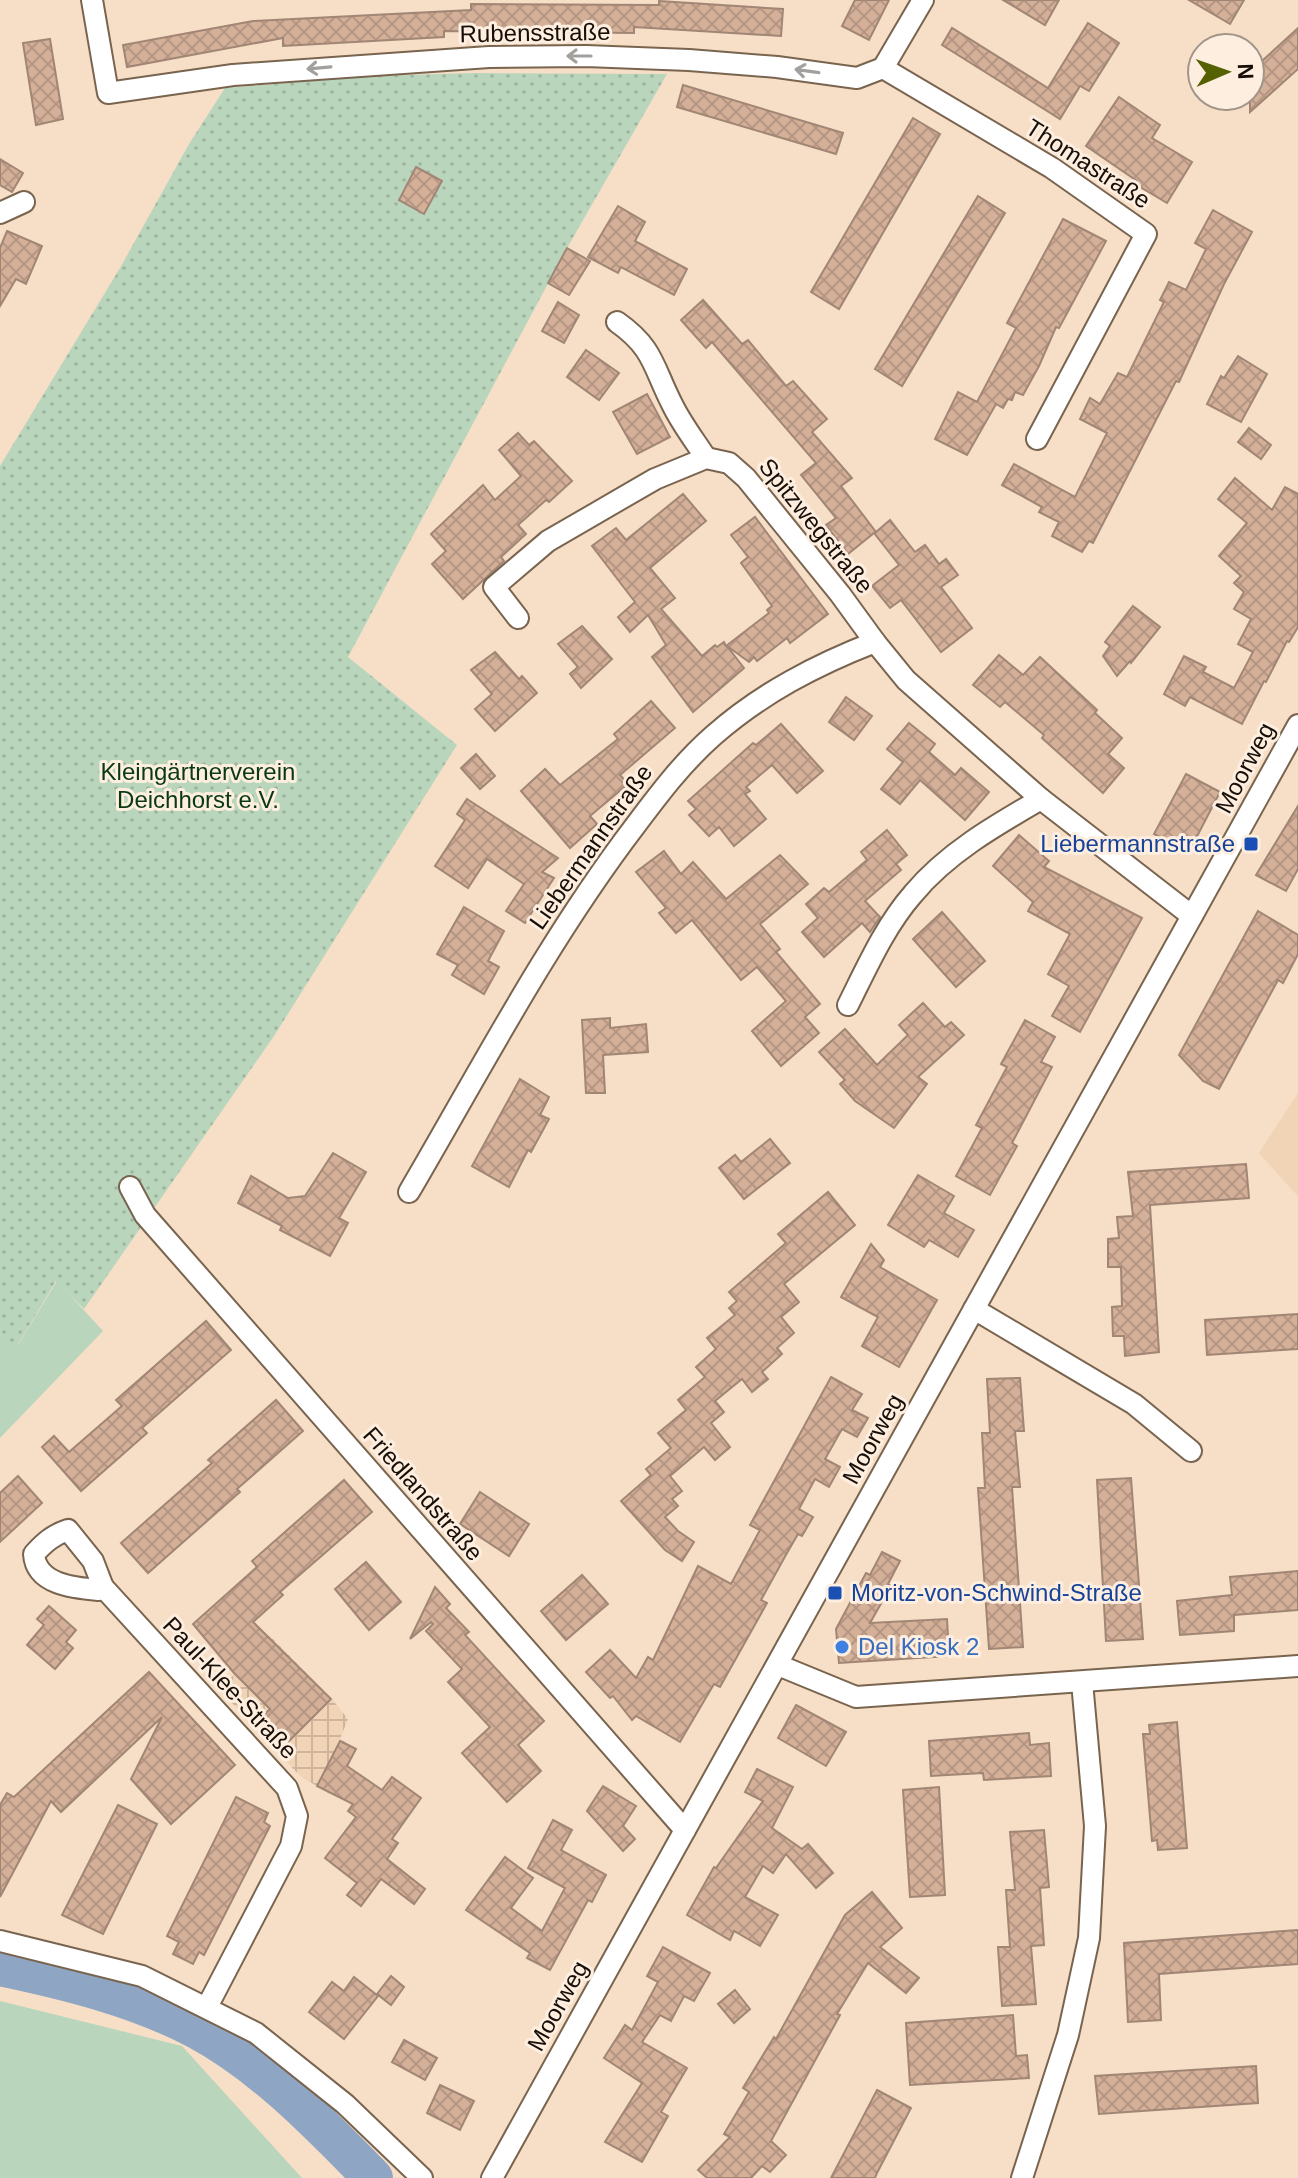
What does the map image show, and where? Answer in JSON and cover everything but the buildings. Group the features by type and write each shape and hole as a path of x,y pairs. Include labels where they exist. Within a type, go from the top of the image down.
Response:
{"street":[{"name":"Rubensstraße","path":"92,0 108,93 233,75 489,57 586,56 689,60 777,67 857,78 883,68"},
{"path":"883,68 923,0"},
{"name":"Thomastraße","path":"883,68 1052,168 1146,234 1037,439"},
{"path":"0,213 24,202"},
{"path":"518,618 494,587 548,541 655,479 706,458 673,407 652,356 636,336 617,322"},
{"name":"Spitzwegstraße","path":"706,458 729,463 746,478 875,642"},
{"path":"875,642 906,680 1041,799 1192,916"},
{"name":"Liebermannstraße","path":"409,1192 546,958 602,870 679,768 712,736 769,692 821,663 875,642"},
{"name":"Moorweg","path":"492,2178 1298,725"},
{"path":"848,1005 877,947 925,880 972,843 1041,799"},
{"name":"Friedlandstraße","path":"130,1187 145,1215 685,1830"},
{"path":"974,1309 1134,1404 1191,1451"},
{"name":"Paul-Klee-Straße","path":"103,1587 287,1788 297,1816 291,1846 207,2007"},
{"path":"778,1665 856,1697 1298,1666"},
{"path":"1022,2178 1068,2035 1089,1938 1095,1826 1082,1682"},
{"path":"0,1941 142,1976 256,2033 334,2095 422,2178"}],"shaded area":[{"path":"1298,1093 1298,1196 1259,1153"},
{"path":"269,1635 348,1719 340,1739 357,1748 333,1796 300,1776 220,1690"}],"green space":[{"name":"Kleingärtnerverein Deichhorst e.V.","path":"667,74 567,248 348,657 457,745 274,1036 84,1309 56,1281 17,1346 0,1335 0,466 225,88 374,76"},
{"path":"57,1281 103,1331 0,1438 0,1335 18,1345"},
{"path":"0,2001 182,2046 302,2178 0,2178"}],"waterway":[{"path":"0,1966 101,1991 197,2029 268,2078 373,2178"}],"place":[{"name":"Liebermannstraße","path":"1251,844"},
{"name":"Moritz-von-Schwind-Straße","path":"835,1593"},
{"name":"Del Kiosk 2","path":"842,1647"}]}
